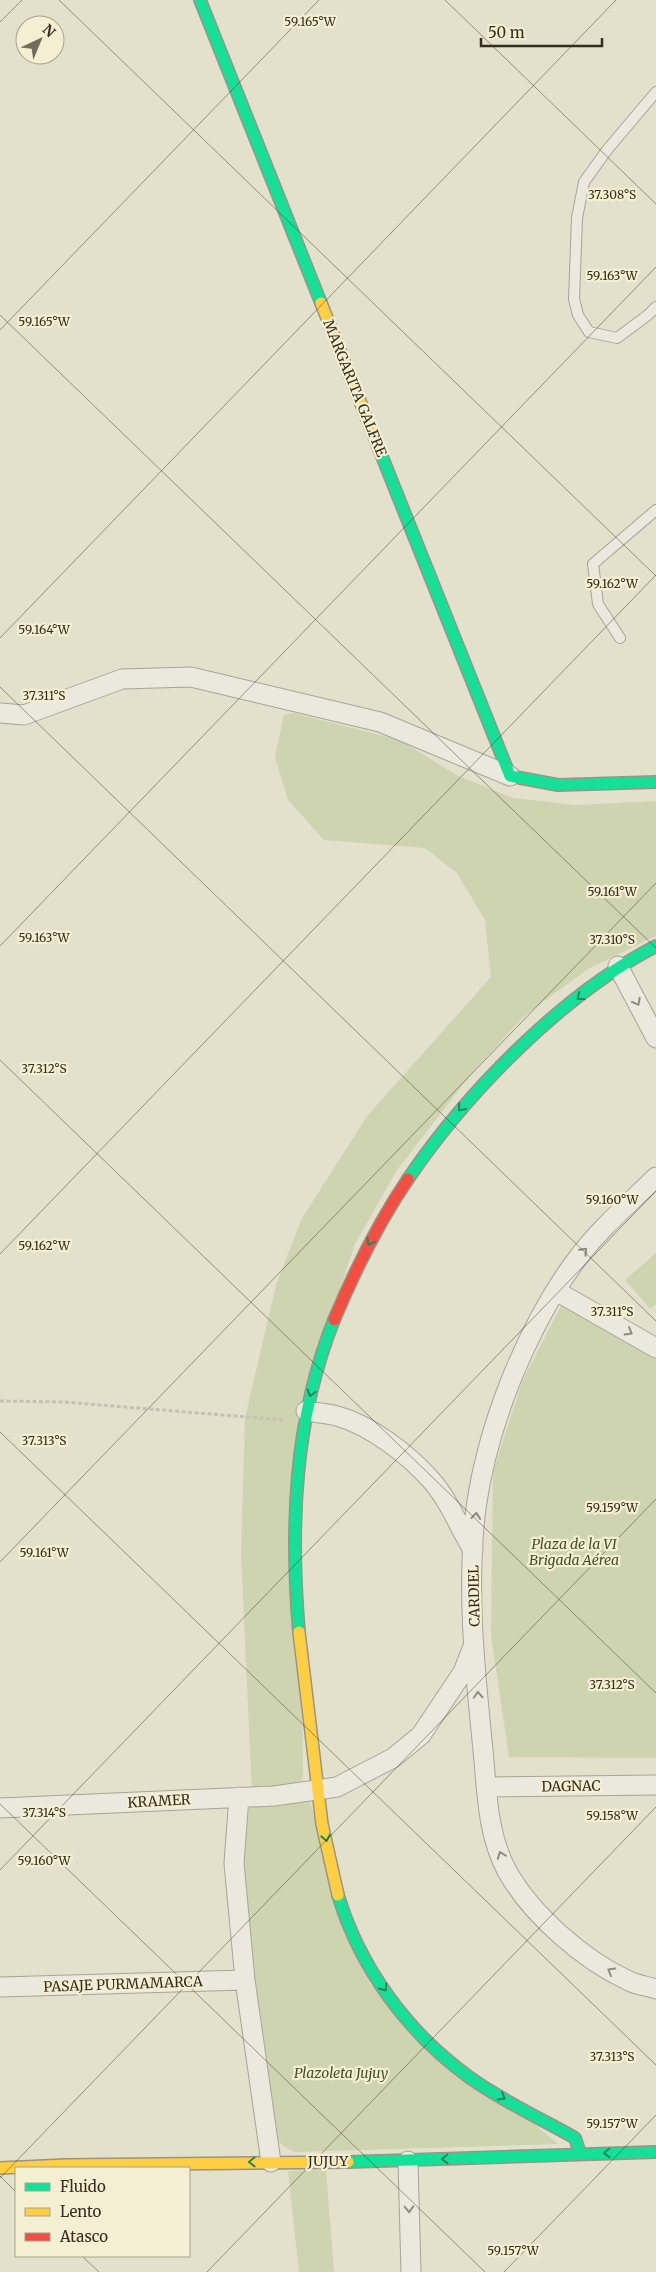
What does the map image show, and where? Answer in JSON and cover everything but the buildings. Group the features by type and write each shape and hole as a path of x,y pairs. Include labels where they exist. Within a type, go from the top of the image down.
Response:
{"street":[{"name":"MARGARITA GALFRE","path":"200,0 510,776"},
{"path":"0,713 24,715 122,679 191,677 380,722 510,776 558,786 656,782"},
{"path":"580,2153 575,2138 470,2078 437,2052 412,2027 367,1964 336,1895 317,1790 308,1718 294,1569 295,1498 305,1417 321,1356 359,1263 381,1220 411,1174 456,1114 518,1048 618,966 656,946"},
{"path":"618,966 656,1038"},
{"name":"CARDIEL","path":"656,1177 577,1258 536,1327 511,1380 497,1422 476,1508 473,1550 478,1703 486,1787 491,1828 507,1870 528,1901 554,1928 591,1960 630,1982 656,1989"},
{"path":"556,1291 656,1348"},
{"path":"305,1417 336,1416 359,1424 379,1435 432,1481 473,1550"},
{"name":"KRAMER","path":"0,1808 274,1796 337,1787 393,1758 421,1735 442,1705 472,1653 474,1622"},
{"name":"DAGNAC","path":"486,1787 656,1785"},
{"path":"239,1798 234,1863 245,1980 271,2162"},
{"name":"PASAJE PURMAMARCA","path":"0,1987 245,1980"},
{"name":"JUJUY","path":"45,2167 408,2160 656,2152"},
{"path":"408,2160 411,2272"},
{"name":"JUJUY","path":"0,2168 15,2168"}],"lane":[{"path":"656,92 607,150 584,182 577,218 574,299 578,315 588,332 617,338 656,307"},
{"path":"620,638 598,604 593,564 656,510"}],"path":[{"path":"0,1400 64,1402 305,1417"}],"green space":[{"path":"293,713 400,740 456,775 513,798 575,805 656,801 656,936 588,969 524,1016 472,1073 397,1170 355,1244 298,1415 303,1777 298,1787 252,1793 241,1553 245,1418 276,1285 302,1218 368,1115 491,977 485,920 457,873 425,848 324,840 288,800 275,757 284,715"},
{"path":"656,1253 656,1304 650,1309 625,1280"},
{"name":"Plaza de la VI Brigada Aérea","path":"563,1302 656,1359 656,1758 509,1757 491,1635 493,1471 523,1380"},
{"name":"Plazoleta Jujuy","path":"308,1797 370,1984 558,2144 295,2152 285,2147 273,2133 270,2123 245,1897 243,1839 250,1806"},
{"path":"326,2170 334,2272 299,2272 288,2171"}],"traffic: fast":[{"path":"200,0 321,303"},
{"path":"379,449 510,776 558,785 656,782"},
{"path":"408,1179 459,1113 519,1048 586,990 621,966 656,946"},
{"path":"299,1632 295,1553 298,1474 310,1396 334,1320"},
{"path":"338,1895 347,1922 373,1973 389,1997 426,2040 447,2060 482,2086 575,2138 580,2153"},
{"path":"348,2162 656,2152"}],"traffic: slow":[{"path":"321,303 379,449"},
{"path":"299,1632 322,1824 338,1895"},
{"path":"22,2167 348,2162"},
{"path":"0,2168 15,2167"}],"traffic: jam":[{"path":"334,1320 368,1247 408,1179"}]}
